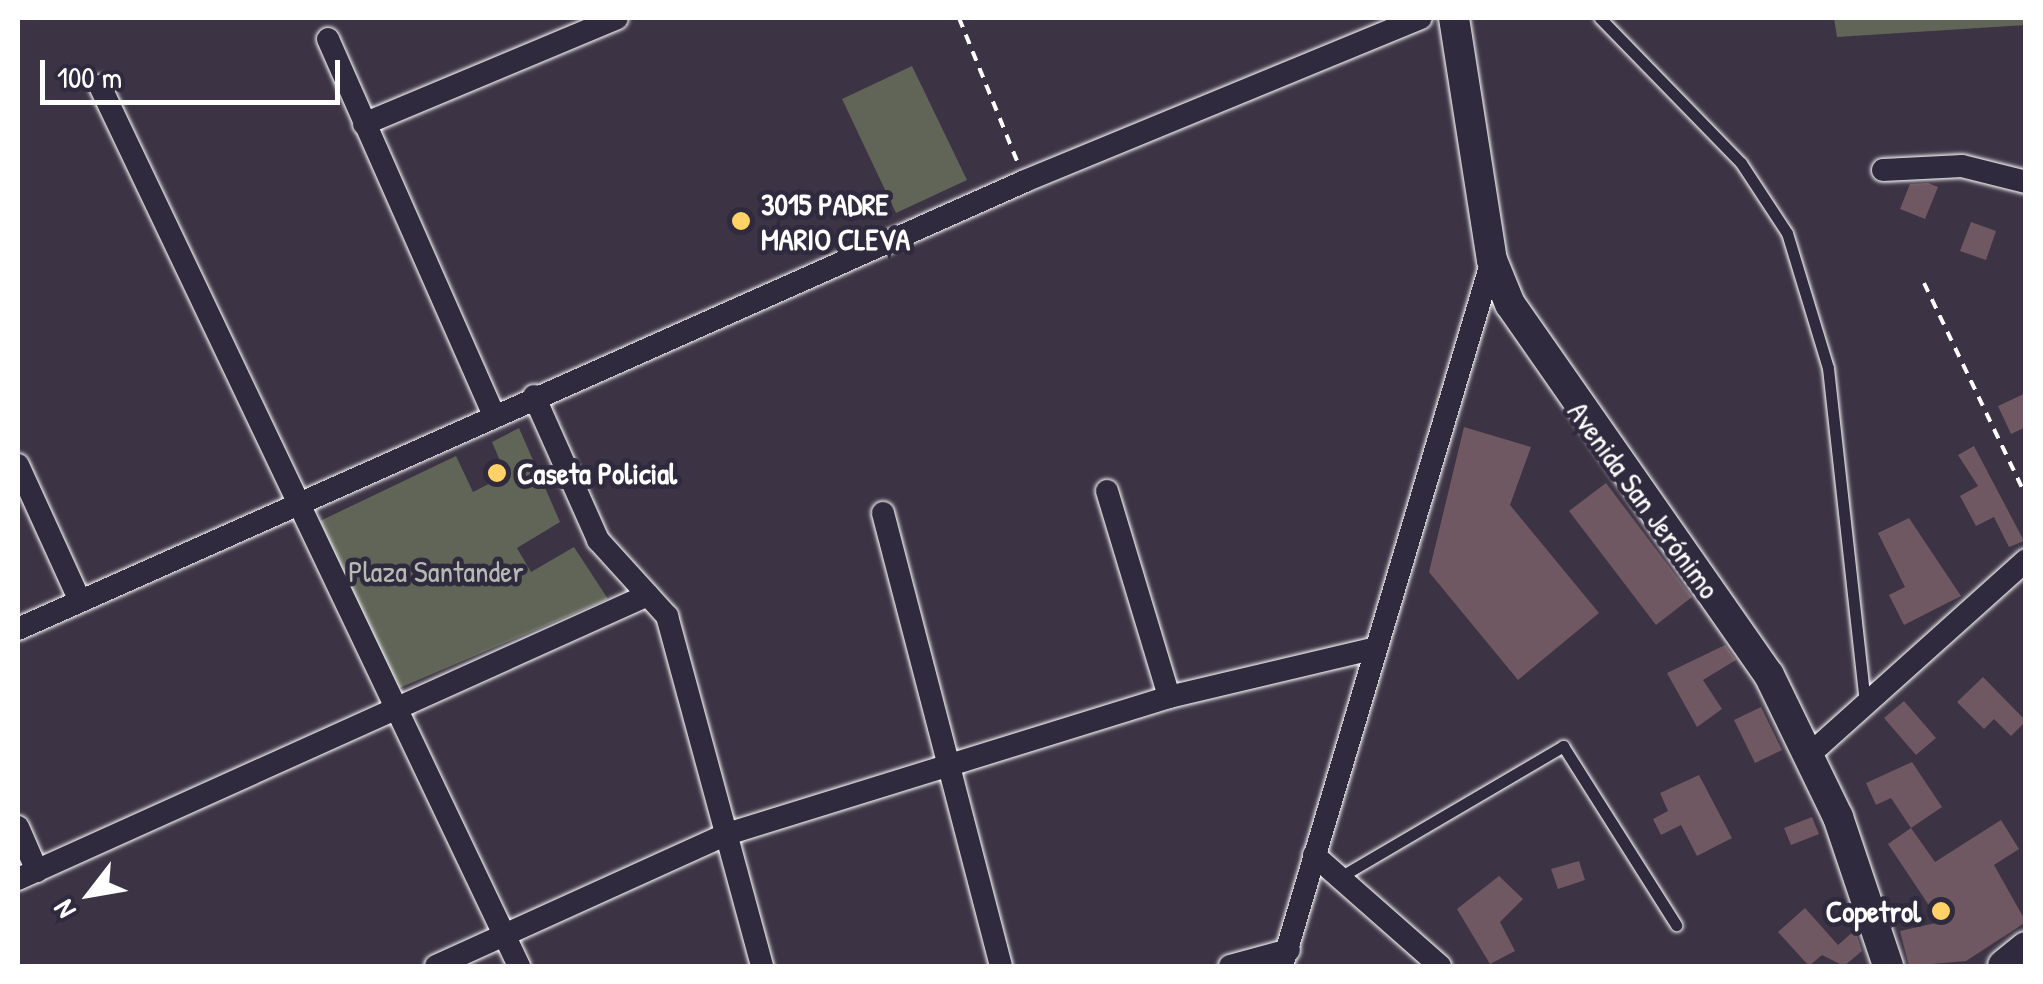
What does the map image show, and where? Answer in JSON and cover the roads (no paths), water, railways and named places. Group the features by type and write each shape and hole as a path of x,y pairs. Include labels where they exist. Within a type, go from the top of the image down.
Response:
{"main road":[{"path":"2006,966 2026,949"}],"street":[{"path":"364,124 616,18"},
{"path":"18,629 534,396 1025,181 1421,18"},
{"name":"Avenida San Jerónimo","path":"1454,18 1492,260 1538,355 1768,675 1810,754 1888,966"},
{"path":"328,38 494,416"},
{"path":"100,86 394,711 519,966"},
{"path":"1883,170 1962,166 2026,182"},
{"path":"1230,966 1286,958 1372,649 1492,260"},
{"path":"534,396 598,540 648,594 672,632 762,966"},
{"path":"18,465 80,601"},
{"path":"1107,491 1169,697"},
{"path":"883,512 951,759 1001,966"},
{"path":"1810,754 2026,560"},
{"path":"18,827 27,875 648,594"},
{"path":"436,966 727,834 951,759 1169,697 1372,649"},
{"path":"1314,856 1440,966"}],"lane":[{"path":"1600,18 1740,163 1787,232 1828,368 1865,705"},
{"path":"1340,877 1563,746 1676,925"}],"place":[{"name":"3015 PADRE MARIO CLEVA","path":"741,221"},
{"name":"Caseta Policial","path":"497,473"},
{"name":"Copetrol","path":"1941,911"}],"park label":[{"name":"Plaza Santander","path":"436,571"}]}
